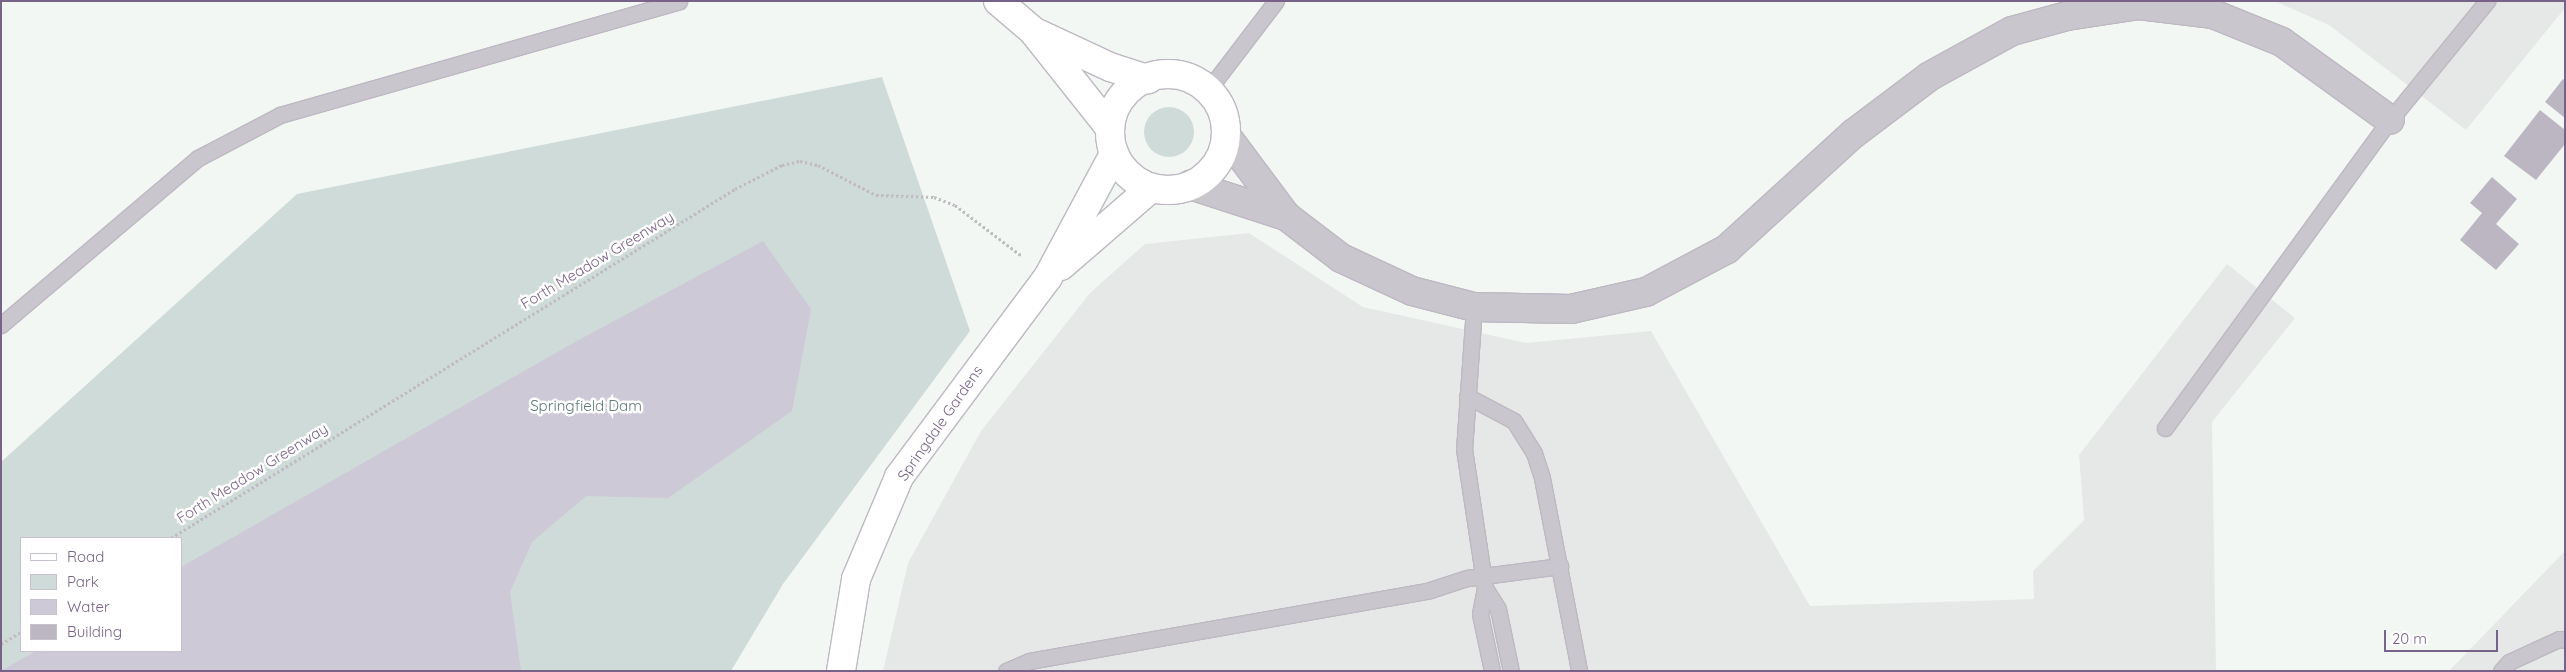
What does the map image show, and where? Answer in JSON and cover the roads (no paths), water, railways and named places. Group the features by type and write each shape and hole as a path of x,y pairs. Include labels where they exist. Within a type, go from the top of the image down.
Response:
{"street":[{"path":"998,1 1033,31 1112,141 1128,175 1151,188 1177,190 1201,181 1220,162 1227,137 1223,111 1208,90 1186,76 1160,74 1136,84 1118,103 1112,141"},
{"path":"1227,137 1286,216 1341,258 1412,291 1474,307 1571,309 1646,292 1727,249 1853,134 1930,76 2012,31 2067,16 2139,5 2159,4 2213,14 2282,42 2390,120"},
{"path":"1033,31 1110,67 1148,79"},
{"name":"Springdale Gardens","path":"841,671 856,579 899,477 1048,277 1112,141"},
{"path":"1190,185 1286,216"},
{"name":"Springdale Gardens","path":"1048,277 1151,188"}],"lane":[{"path":"1,325 198,158 280,115 679,1"},
{"path":"1208,90 1276,1"},
{"path":"2165,428 2390,120 2483,2"},
{"path":"1474,307 1464,449 1483,582 1480,614 1492,671"},
{"path":"1467,396 1514,422 1534,453 1560,566 1580,671"},
{"path":"1006,671 1029,661 1483,582 1560,566"},
{"path":"1483,582 1498,609 1511,671"},
{"path":"2501,671 2509,662 2559,639 2565,640"}],"water":[{"name":"Springfield Dam","path":"763,241 811,309 792,411 668,498 586,496 532,542 510,592 521,671 1,671 34,652 182,652 182,566 575,342"}]}
